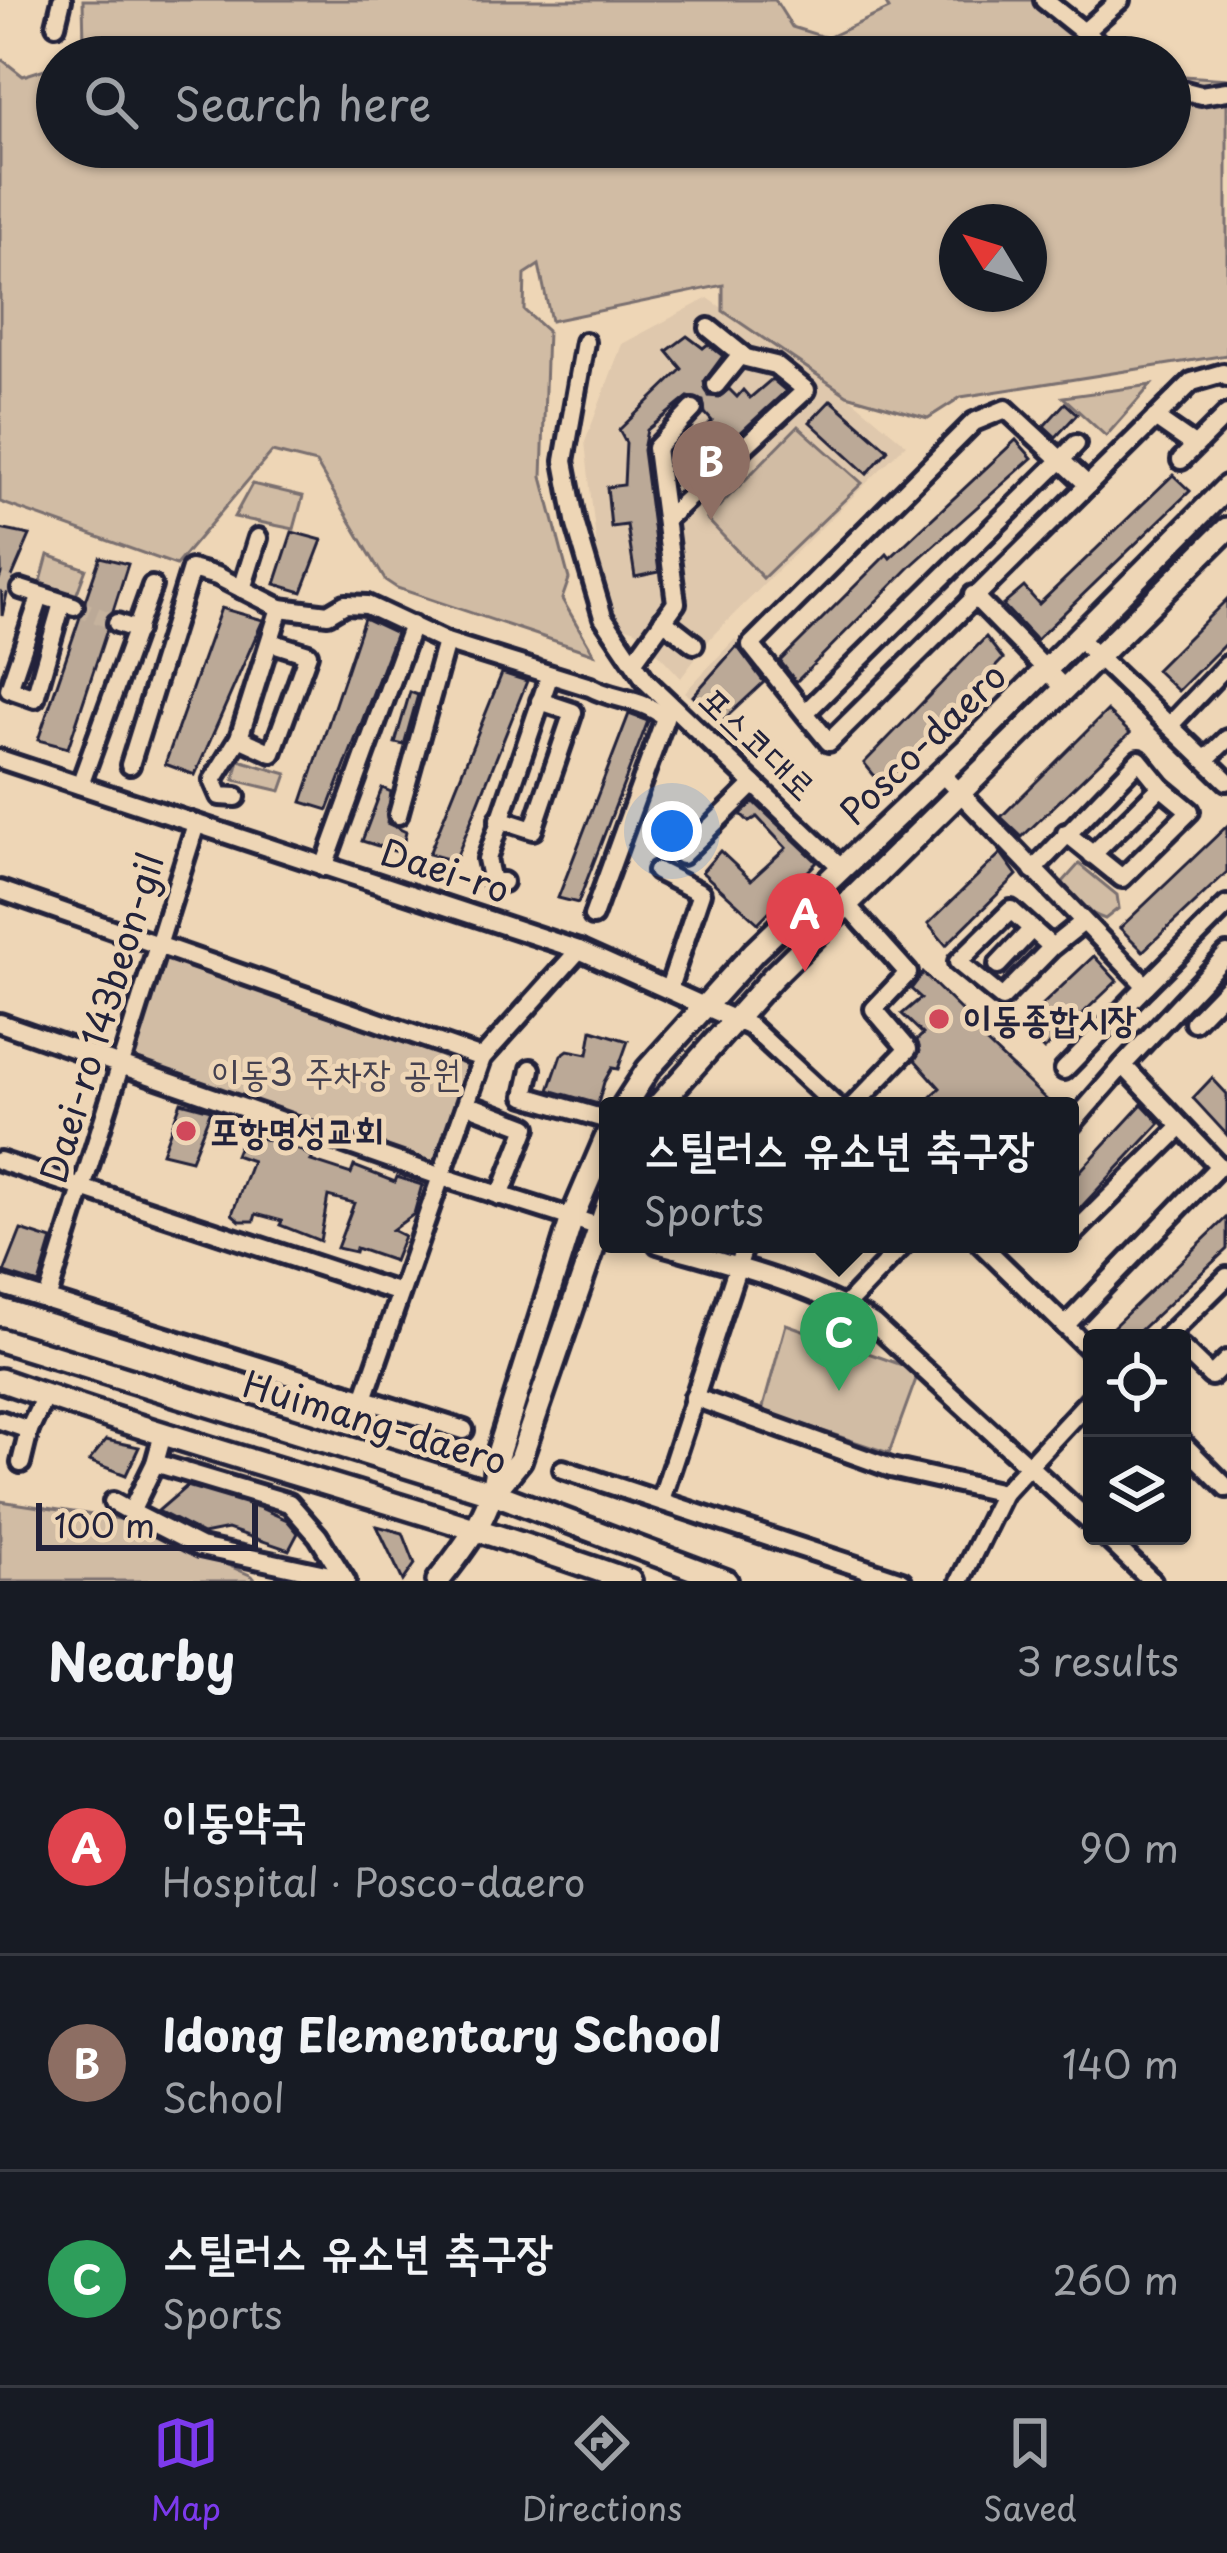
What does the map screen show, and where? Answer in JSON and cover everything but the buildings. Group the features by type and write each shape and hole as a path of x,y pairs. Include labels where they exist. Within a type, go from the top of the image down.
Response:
{"main road":[{"name":"Posco-daero","path":"630,1097 704,1003 942,774 1227,488"},
{"name":"Posco-daero","path":"666,1097 734,1018 1227,529"},
{"path":"914,800 929,806 934,819"},
{"path":"493,1493 496,1460 572,1219 599,1155"},
{"path":"438,1581 478,1528 493,1493 520,1460 599,1239"},
{"name":"Huimang-daero","path":"0,1340 493,1493 726,1581"},
{"name":"Huimang-daero","path":"0,1380 478,1528 630,1581"}],"street":[{"path":"56,25 62,0"},
{"path":"1044,0 1089,36"},
{"path":"1084,32 1120,0"},
{"path":"1191,92 1227,91"},
{"path":"667,518 806,390 775,365 741,354 709,328"},
{"name":"포스코대로","path":"585,342 564,461 576,525 603,617 646,680 842,868"},
{"path":"716,386 741,354"},
{"path":"1088,485 1006,410 974,422 751,645 829,742 1192,382 1223,373 1227,377"},
{"path":"634,662 676,603 656,448 693,409"},
{"path":"1181,460 1227,414"},
{"path":"1155,418 1194,445"},
{"path":"805,713 1076,444"},
{"path":"242,590 258,538"},
{"path":"130,765 191,569 217,576 280,608 328,614 345,604 367,605 446,642 590,687 607,697 636,700 665,718 593,916"},
{"path":"80,785 152,586"},
{"path":"21,590 68,605 35,698 9,689 40,597"},
{"path":"974,595 1065,689"},
{"path":"236,797 220,796 213,780 238,737 280,608"},
{"path":"663,620 694,644"},
{"path":"117,623 137,631"},
{"path":"324,867 412,625"},
{"path":"1077,637 1227,781"},
{"path":"238,737 272,752 308,654 270,642"},
{"path":"398,814 446,642"},
{"path":"1170,725 1227,664"},
{"path":"503,882 492,882 487,859 549,677"},
{"path":"499,819 533,830 573,712 540,701"},
{"path":"1205,760 1227,740"},
{"name":"Daei-ro","path":"0,759 579,950 734,1018 762,1036 826,1097"},
{"path":"1033,870 1066,832 1139,760 1161,788 1190,811 1122,878 1066,832"},
{"path":"942,774 1146,986"},
{"path":"682,855 754,784"},
{"path":"1092,855 1161,788"},
{"name":"Daei-ro 143beon-gil","path":"47,1300 196,824"},
{"path":"657,871 701,893 669,988"},
{"path":"0,890 482,1058"},
{"path":"847,905 908,973 874,1009 908,1049 862,1097"},
{"path":"1064,1070 1227,905"},
{"path":"1052,947 1010,910 958,962 1002,998 1082,923"},
{"path":"998,964 1031,930"},
{"path":"365,1396 482,1058 579,950"},
{"path":"1079,1116 1223,964"},
{"path":"1194,1022 1227,988"},
{"path":"0,1023 599,1227"},
{"path":"1065,1326 1223,1170 1124,1066"},
{"path":"531,1070 525,1096 599,1117"},
{"path":"477,1108 526,1127 500,1196"},
{"path":"1079,1228 1181,1127"},
{"path":"0,1161 400,1293"},
{"path":"690,1253 845,1306 873,1323 1083,1515"},
{"path":"661,1500 741,1253"},
{"path":"845,1306 895,1253"},
{"path":"990,1253 1083,1343"},
{"path":"1175,1329 1227,1276"},
{"path":"0,1285 464,1430"},
{"path":"1191,1357 1211,1376 1227,1360"},
{"path":"21,1462 29,1430 46,1396"},
{"path":"694,1397 891,1468 1003,1493"},
{"path":"960,1581 1003,1493 1083,1407"},
{"path":"0,1420 29,1430"},
{"path":"131,1512 155,1463 163,1434"},
{"path":"1191,1452 1227,1488"},
{"path":"155,1463 289,1503 318,1536 345,1580"},
{"path":"563,1469 902,1581"},
{"path":"113,1502 200,1547 345,1580"},
{"path":"1114,1545 1152,1581"}],"shaded area":[{"path":"708,298 847,395 906,444 713,635 681,678 636,630 614,623 602,596 585,442 622,344"},
{"path":"735,639 770,676 720,727 685,692"}],"green space":[{"path":"83,0 775,0 792,27 821,36 84,36"},
{"path":"884,0 1051,0 1105,36 831,36 889,9"},
{"path":"0,58 23,76 36,72 36,168 1191,168 1191,76 1227,79 1227,355 961,397 928,418 847,395 723,311 723,285 551,321 539,265 525,274 524,310 547,331 542,477 569,579 562,599 594,654 397,588 385,580 316,463 272,452 176,565 0,502"},
{"path":"1151,385 1106,436 1063,397"},
{"path":"798,426 862,483 763,578 707,519"},
{"path":"252,484 303,496 294,529 234,517"},
{"path":"48,555 86,569 74,601 38,592"},
{"path":"239,760 287,774 281,791 234,780"},
{"path":"1079,864 1117,895 1119,908 1105,919 1080,905 1066,889 1063,882"},
{"name":"이동3 주차장 공원","path":"158,943 482,1058 442,1177 119,1062"},
{"path":"786,1324 919,1371 889,1453 762,1411"},
{"path":"0,1501 126,1520 256,1581 0,1581"}],"tunnel":[{"path":"0,581 21,589"},
{"path":"74,606 117,623"}],"place":[{"name":"Idong Elementary School","path":"711,520"},
{"name":"이동약국","path":"805,972"},
{"name":"이동종합시장","path":"939,1019"},
{"name":"포항명성교회","path":"186,1131"},
{"name":"스틸러스 유소년 축구장","path":"839,1391"}]}
